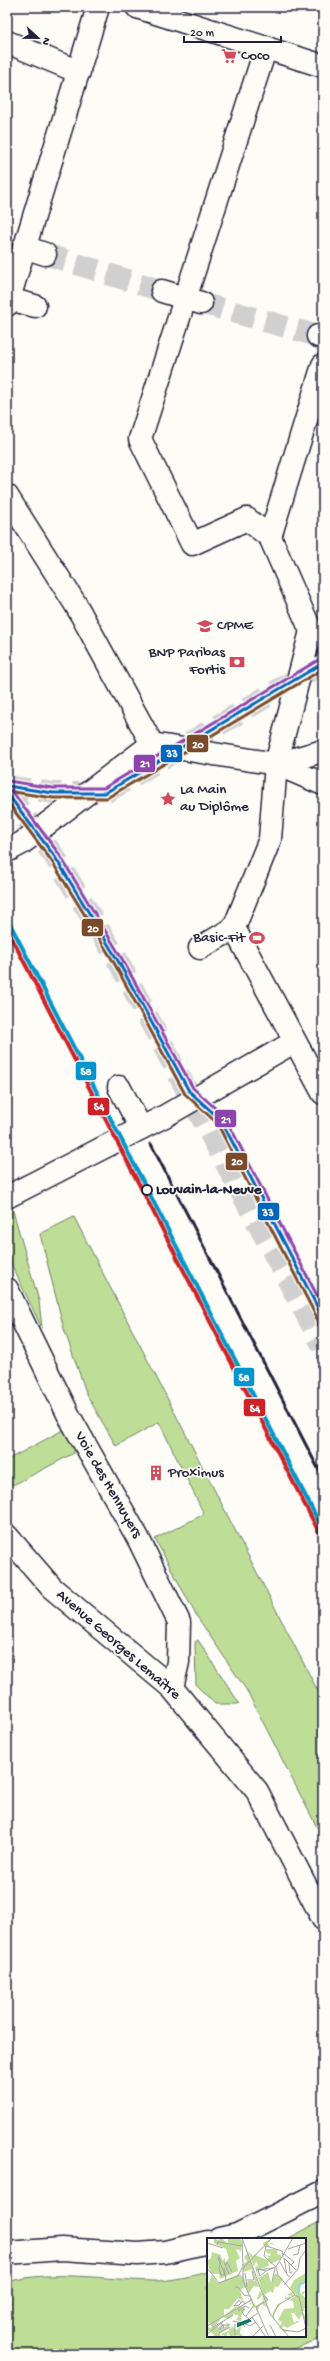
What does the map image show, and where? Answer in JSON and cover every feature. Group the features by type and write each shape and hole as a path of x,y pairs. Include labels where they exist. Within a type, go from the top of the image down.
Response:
{"street":[{"path":"35,306 8,302 98,7"},
{"path":"138,7 198,34 266,47 323,66"},
{"path":"7,42 79,72"},
{"path":"200,948 234,928 270,839 276,764 311,631 270,538 247,519 192,544 169,490 140,439 194,301 242,151 266,47"},
{"path":"24,246 45,254"},
{"path":"162,291 194,301"},
{"path":"270,538 323,365"},
{"path":"7,496 83,601 152,744"},
{"path":"7,851 22,843 152,744 276,764 323,784"},
{"path":"276,764 323,751"},
{"path":"234,928 294,1042 299,1069 323,1093"},
{"path":"7,1197 165,1116 294,1042"},
{"path":"119,1087 141,1128"},
{"name":"Voie des Hennuyers","path":"7,1289 69,1416 138,1538 180,1622 178,1662 172,1688"},
{"name":"Avenue Georges Lemaître","path":"7,1536 52,1588 172,1688 257,1791 323,1919"},
{"path":"224,2238 237,2235 323,2192"},
{"path":"7,2254 62,2250 138,2254 165,2252 207,2242"}],"green space":[{"path":"11,1204 39,1301 42,1328 7,1255 7,1206"},
{"path":"74,1217 323,1701 323,1839 247,1691 196,1615 155,1539 204,1514 159,1422 116,1446 87,1395 64,1329 40,1234"},
{"path":"65,1429 76,1452 19,1482 12,1485 7,1482 7,1460"},
{"path":"198,1640 239,1703 238,1704 215,1704 196,1685 195,1642"},
{"path":"323,2220 323,2338 279,2354 7,2354 7,2282 43,2276 80,2276 161,2281 207,2272 207,2337 306,2337 306,2238 289,2238"}],"tunnel":[{"path":"45,254 162,291"},
{"path":"201,303 318,336"},
{"path":"7,786 53,793 105,793 323,663"},
{"path":"7,793 55,857 117,959 323,1346"}],"railway":[{"path":"151,1144 323,1478"}],"transit line":[{"name":"21","path":"8,781 53,788 104,788 320,659"},
{"name":"33","path":"7,786 53,793 105,793 323,663"},
{"name":"20","path":"7,791 53,798 107,798 323,669"},
{"name":"21","path":"11,790 59,854 121,957 193,1088 225,1117 323,1307"},
{"name":"33","path":"7,793 55,857 117,959 189,1091 221,1120 321,1314 323,1324"},
{"name":"20","path":"7,801 51,860 113,961 185,1094 217,1123 316,1316 318,1325"},
{"name":"S8","path":"7,918 323,1530"},
{"name":"S4","path":"7,929 319,1532"}],"place":[{"name":"Coco","path":"229,56"},
{"name":"CPME","path":"205,626"},
{"name":"BNP Paribas Fortis","path":"237,662"},
{"name":"La Main au Diplôme","path":"168,799"},
{"name":"Basic-Fit","path":"257,938"},
{"name":"Louvain-la-Neuve","path":"147,1190"},
{"name":"Proximus","path":"156,1473"}]}
